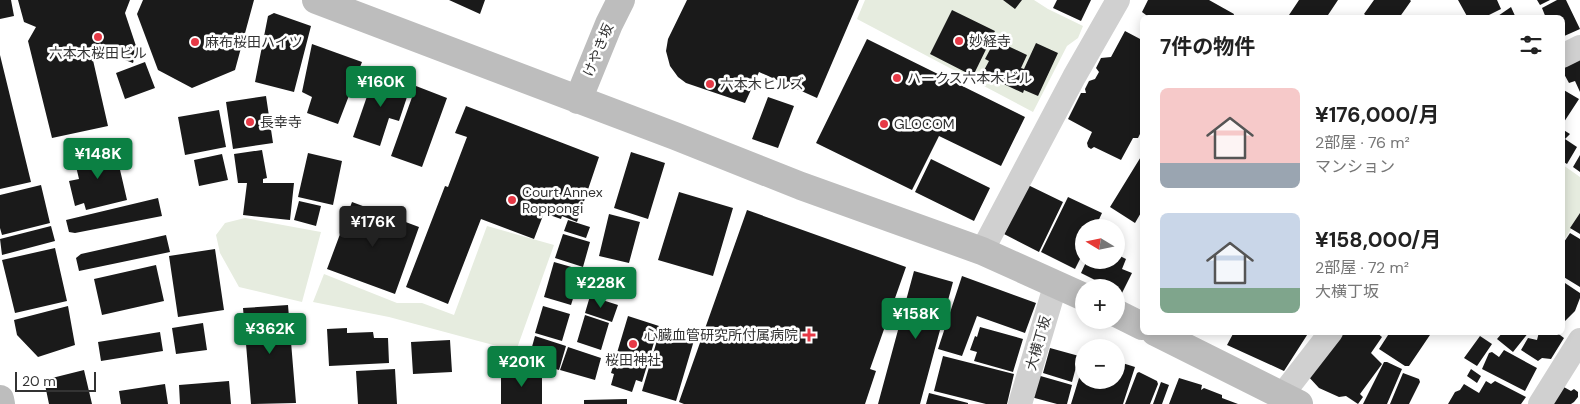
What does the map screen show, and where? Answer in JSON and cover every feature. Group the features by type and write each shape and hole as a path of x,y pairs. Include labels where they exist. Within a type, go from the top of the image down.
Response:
{"street":[{"path":"316,0 810,189 982,251 1075,292"},
{"name":"けやき坂","path":"578,100 609,24 621,0"},
{"path":"982,251 1074,77 1118,0"},
{"path":"1565,54 1580,46"},
{"name":"大横丁坂","path":"1020,404 1056,283"},
{"path":"1125,318 1140,325"},
{"path":"1161,335 1290,400 1329,335"},
{"path":"1540,404 1580,340"},
{"path":"0,399 1,404"}],"shaded area":[{"path":"865,0 1034,0 1083,26 1078,38 1067,46 1033,112 857,19"},
{"path":"1565,166 1580,177 1580,215 1565,239"},
{"path":"245,218 321,232 302,302 239,287 220,253 216,235 225,223"},
{"path":"487,226 554,245 516,351 389,317 313,302 324,274 397,303 422,303 454,315"}],"building":[{"path":"0,0 11,0 14,16 0,19"},
{"path":"18,0 130,0 125,13 137,49 133,63 90,47 108,126 52,138 28,41 36,27 24,22"},
{"name":"麻布桜田ハイツ","path":"143,0 254,0 235,70 192,88 158,70 137,14"},
{"path":"449,0 485,0 480,14"},
{"path":"687,0 859,0 817,98 759,72 745,103 686,83 678,77 670,66 666,51 668,39"},
{"path":"1003,0 1022,0 1015,9"},
{"path":"1057,0 1091,0 1081,21 1053,8"},
{"path":"1148,0 1209,0 1234,14 1146,15 1142,12"},
{"path":"1299,0 1338,0 1328,15 1289,15"},
{"path":"1374,0 1411,1 1401,15 1364,14"},
{"path":"1458,0 1497,0 1501,9 1489,15 1466,15"},
{"path":"1537,0 1550,0 1540,5"},
{"path":"1557,0 1566,0 1580,29 1565,36 1565,15 1545,15 1542,8"},
{"path":"1511,7 1515,15 1499,15"},
{"path":"952,10 995,31 973,76 930,54"},
{"path":"274,13 311,26 294,92 255,82 268,16"},
{"path":"1125,31 1140,39 1140,134 1138,138 1133,138 1121,160 1094,147 1091,149 1088,147 1087,143 1092,132 1068,119 1081,93 1086,93 1085,89 1089,81 1095,79 1099,72 1096,68 1101,58 1111,57"},
{"name":"ハークス六本木ビル","path":"867,39 1025,117 1001,166 939,136 912,190 816,143"},
{"path":"995,40 1027,55 1021,68 1024,69 1036,43 1058,53 1038,96 1024,90 1023,93 982,74 989,61 985,59"},
{"path":"312,44 362,62 338,124 307,113 312,97 302,92"},
{"path":"1580,52 1580,92 1575,81 1569,83 1565,76 1565,61"},
{"path":"0,55 31,182 0,189"},
{"path":"145,62 155,88 125,99 116,73"},
{"path":"375,73 411,85 399,121 389,118 380,146 353,137"},
{"path":"416,86 447,98 422,167 391,156"},
{"path":"1565,91 1579,99 1565,120"},
{"name":"長幸寺","path":"266,96 273,143 233,149 226,102"},
{"path":"768,97 794,106 778,148 752,139"},
{"name":"Court Annex Roppongi","path":"466,106 599,157 577,222 562,216 561,219 544,213 534,239 481,219 448,304 406,287 445,186 448,187 467,137 455,133"},
{"path":"219,110 226,147 185,155 178,117"},
{"path":"1565,131 1570,134 1565,139"},
{"path":"1565,139 1577,147 1567,164 1565,163"},
{"path":"115,148 127,200 86,210 84,203 75,206 69,181 79,179 74,158"},
{"path":"262,150 267,178 263,179 263,183 294,183 290,220 243,215 247,183 238,183 234,154"},
{"path":"631,152 665,163 648,219 614,208"},
{"path":"308,153 342,161 333,205 298,197"},
{"path":"222,154 228,180 199,186 194,160"},
{"path":"1580,155 1580,172 1573,167"},
{"path":"1140,158 1140,214 1135,223 1110,207"},
{"path":"931,159 990,188 974,221 915,192"},
{"path":"41,185 50,223 2,235 0,228 0,195"},
{"path":"1028,185 1063,202 1039,252 1004,234"},
{"path":"679,192 733,208 713,276 658,260"},
{"path":"1068,197 1102,213 1099,219 1075,219 1075,269 1041,252"},
{"path":"158,198 162,216 75,233 69,232 66,220"},
{"path":"299,201 321,206 316,226 294,220"},
{"path":"352,202 419,227 395,294 327,269"},
{"path":"747,210 906,267 870,369 876,371 865,404 684,404 679,402"},
{"path":"1580,213 1580,234 1570,228"},
{"path":"609,214 640,222 629,263 599,256"},
{"path":"568,220 590,227 586,238 564,231"},
{"path":"51,226 55,241 2,255 0,239"},
{"path":"1570,233 1580,239 1580,287 1565,278 1565,240"},
{"path":"563,234 590,242 583,267 555,258"},
{"path":"166,235 170,252 79,271 76,258 81,254"},
{"path":"55,248 67,301 15,313 2,260"},
{"path":"215,249 224,310 178,317 169,256"},
{"path":"554,262 582,270 571,305 544,297"},
{"path":"156,265 164,301 102,315 94,279"},
{"path":"1083,269 1122,269 1132,273 1125,287 1125,279 1093,279 1081,273"},
{"path":"914,271 953,282 920,404 878,404"},
{"path":"962,276 1036,303 1025,333 977,316 962,356 938,349"},
{"path":"1565,283 1580,293 1575,311 1565,321"},
{"path":"590,296 618,305 612,322 585,313"},
{"path":"288,305 296,403 251,404 243,308"},
{"path":"68,306 75,345 38,357 17,335 14,320"},
{"path":"543,306 570,314 562,341 535,333"},
{"path":"585,315 609,323 601,350 577,342"},
{"path":"628,316 659,326 642,382 636,380 632,392 611,385 614,374 611,373"},
{"path":"203,323 207,350 176,354 172,328"},
{"path":"661,327 695,337 676,401 642,391"},
{"path":"980,327 1023,339 1013,372 974,361 977,352 970,350"},
{"path":"347,328 347,333 373,332 374,338 388,338 389,363 329,366 327,329"},
{"path":"160,332 163,351 101,361 98,342"},
{"path":"1232,335 1307,335 1284,371 1227,345"},
{"path":"1337,335 1380,335 1382,337 1371,353 1382,364 1360,394 1363,397 1358,404 1346,396 1339,397 1319,388 1307,375"},
{"path":"1388,335 1430,335 1409,366 1405,366 1379,349"},
{"path":"1500,335 1527,335 1513,352 1497,339"},
{"path":"1538,335 1560,335 1564,338 1551,359 1542,358 1538,361 1521,350 1528,338 1537,340"},
{"path":"535,336 566,346 559,370 528,361"},
{"path":"1480,336 1492,344 1477,366 1464,358"},
{"path":"450,340 452,372 413,374 411,342"},
{"path":"568,347 601,358 595,380 560,370"},
{"path":"1050,348 1075,355 1075,371 1072,382 1043,373"},
{"path":"1504,350 1537,368 1525,391 1482,369 1489,353 1492,352 1499,357"},
{"path":"943,356 1014,374 1007,404 986,404 934,391"},
{"path":"1384,362 1402,369 1387,404 1363,404"},
{"path":"1125,364 1135,367 1123,404 1071,404 1076,389 1125,389"},
{"path":"395,369 397,404 358,404 356,371"},
{"path":"1471,369 1481,376 1477,383 1467,376"},
{"path":"84,370 92,404 49,404 44,380"},
{"path":"1139,372 1157,381 1158,384 1150,404 1125,404 1137,373"},
{"path":"501,373 542,373 542,404 501,404"},
{"path":"1403,373 1419,379 1420,382 1409,404 1390,404"},
{"path":"1037,375 1072,385 1067,404 1057,404 1031,397"},
{"path":"1179,378 1202,385 1201,390 1204,388 1238,404 1169,404"},
{"path":"229,381 231,404 180,404 179,385"},
{"path":"1486,381 1491,384 1495,381 1526,397 1521,404 1448,404 1455,392 1460,390 1464,384 1479,393"},
{"path":"1161,382 1169,385 1162,404 1153,404"},
{"path":"165,384 168,404 121,404 119,391"},
{"path":"1562,386 1571,391 1574,389 1578,392 1578,397 1571,404 1553,404"},
{"path":"929,393 968,403 968,404 926,404"},
{"path":"627,399 627,404 584,404 584,400"}],"place":[{"name":"六本木桜田ビル","path":"98,37"},
{"name":"妙経寺","path":"959,41"},
{"name":"麻布桜田ハイツ","path":"195,42"},
{"name":"ハークス六本木ビル","path":"897,78"},
{"name":"六本木ヒルズ","path":"710,84"},
{"name":"長幸寺","path":"250,122"},
{"name":"GLOCOM","path":"884,124"},
{"name":"Court Annex Roppongi","path":"512,200"},
{"name":"心臓血管研究所付属病院","path":"809,335"},
{"name":"桜田神社","path":"633,344"}]}
